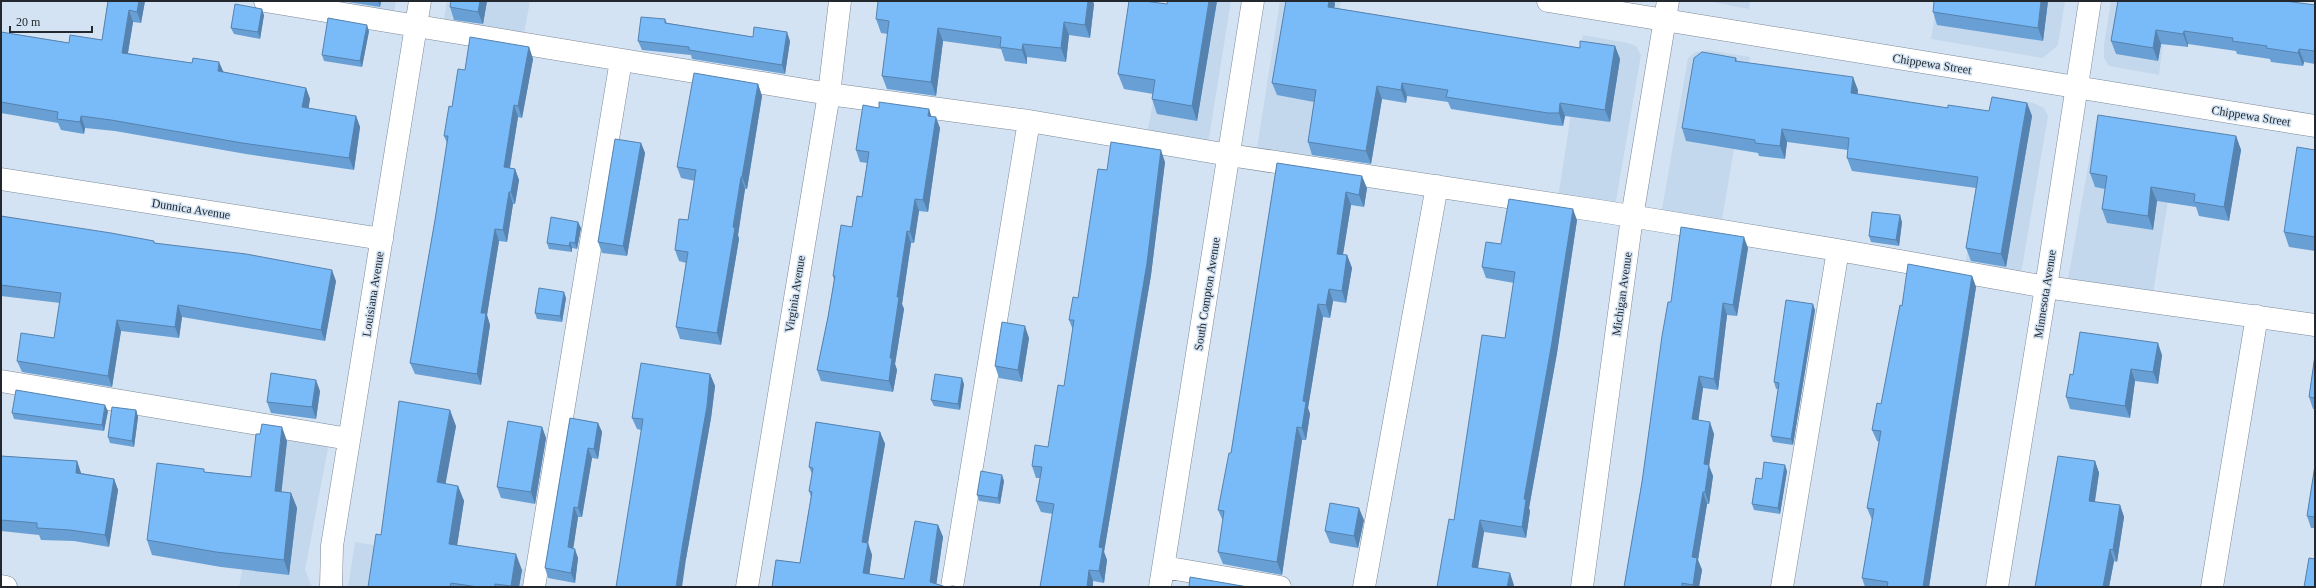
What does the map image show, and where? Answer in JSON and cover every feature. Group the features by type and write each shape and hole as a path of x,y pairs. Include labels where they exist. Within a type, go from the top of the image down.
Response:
{"street":[{"path":"265,1 829,94 1029,121 1229,155 1437,186 1838,250 2046,287 2315,325"},
{"name":"Louisiana Avenue","path":"331,587 330,556 420,1"},
{"name":"Virginia Avenue","path":"747,587 829,94 840,1"},
{"name":"South Compton Avenue","path":"1162,577 1252,1"},
{"name":"Chippewa Street","path":"1548,1 1666,10 2077,88 2315,126"},
{"name":"Minnesota Avenue","path":"1997,587 2046,287 2090,1"},
{"name":"Michigan Avenue","path":"1582,587 1632,217 1666,10"},
{"path":"534,587 621,60"},
{"path":"952,587 1029,121"},
{"name":"Dunnica Avenue","path":"1,179 382,239"},
{"path":"1364,587 1437,186"},
{"path":"1782,587 1838,250"},
{"path":"2212,587 2257,316"},
{"path":"1,381 349,439"},
{"path":"1162,577 1280,587"},
{"path":"1,586 6,587"}],"shaded area":[{"path":"317,1 396,1 394,14"},
{"path":"447,1 530,1 524,34 444,19"},
{"path":"1171,1 1231,1 1208,144 1147,135"},
{"path":"1280,1 1341,1 1314,158 1257,148"},
{"path":"1707,1 1750,1 1749,9"},
{"path":"1937,1 2065,1 2058,45 2043,58 1931,39"},
{"path":"2111,1 2168,1 2159,75 2109,66 2104,58 2104,45"},
{"path":"1583,35 1628,43 1636,46 1641,55 1615,207 1558,198"},
{"path":"1707,50 1750,57 1721,225 1661,215 1688,58 1696,52"},
{"path":"1992,96 2033,103 2044,108 2048,116 2021,274 1965,265"},
{"path":"2097,116 2180,128 2153,293 2068,279"},
{"path":"267,431 329,443 305,570 312,587 239,587"},
{"path":"355,542 529,570 526,587 348,587"}],"building":[{"path":"108,1 139,1 137,12 129,10 122,53 192,63 193,58 219,62 218,71 306,88 302,107 356,116 349,158 242,143 111,120 81,116 80,122 57,119 58,112 1,102 1,32 69,43 70,35 102,40"},
{"path":"451,1 480,1 478,12 450,7"},
{"path":"878,1 1088,1 1085,25 1064,22 1061,48 1023,44 1022,50 1000,47 1001,37 938,28 931,82 882,76 889,21 876,19"},
{"path":"1129,1 1167,4 1168,1 1209,1 1192,106 1152,99 1155,80 1118,74"},
{"path":"1286,1 1329,1 1328,7 1580,48 1580,41 1615,46 1605,110 1560,103 1559,113 1548,113 1446,97 1448,90 1402,83 1401,90 1377,86 1366,151 1308,142 1316,90 1272,83"},
{"path":"1934,1 2041,1 2038,28 1933,12"},
{"path":"2118,1 2285,1 2315,5 2315,51 2299,49 2298,53 2266,48 2267,46 2232,41 2233,38 2184,31 2183,34 2156,30 2153,48 2111,41"},
{"path":"235,4 262,9 258,32 231,28"},
{"path":"641,17 665,19 665,23 753,37 754,27 787,32 782,65 689,50 689,47 638,41"},
{"path":"328,18 367,25 360,61 322,55"},
{"path":"470,37 529,47 518,106 514,105 504,167 515,169 511,192 509,192 503,230 495,229 481,313 486,313 477,374 410,363 448,136 444,136 449,106 452,107 458,69 465,70"},
{"path":"1702,52 1736,58 1735,61 1853,77 1851,93 1948,108 1948,105 1989,111 1992,97 2027,103 2001,254 1966,248 1978,177 1847,158 1849,138 1782,129 1780,146 1755,143 1755,140 1682,128 1694,58"},
{"path":"694,73 758,84 741,177 733,227 735,228 717,333 676,327 688,252 675,250 679,219 688,220 696,170 677,167"},
{"path":"879,102 929,109 928,116 936,117 923,200 915,199 910,232 907,231 897,297 899,297 890,358 892,358 889,381 817,370 835,276 833,276 841,225 852,227 857,196 862,197 869,152 856,150 863,105 879,108"},
{"path":"2098,115 2236,136 2224,207 2194,202 2195,194 2151,187 2148,216 2102,209 2107,176 2090,173"},
{"path":"615,139 641,143 623,246 598,242"},
{"path":"1111,142 1161,150 1147,263 1099,547 1103,548 1099,571 1089,570 1087,587 1040,587 1054,504 1036,501 1042,467 1032,466 1035,445 1048,447 1058,385 1064,386 1074,320 1069,320 1073,297 1078,298 1098,169 1107,170"},
{"path":"2297,147 2315,150 2315,237 2284,232"},
{"path":"1277,163 1362,176 1359,195 1346,192 1337,254 1347,255 1342,291 1329,289 1326,305 1318,304 1303,401 1306,402 1302,428 1297,427 1277,562 1218,552 1224,511 1218,510 1229,453 1231,453"},
{"path":"1509,199 1573,209 1552,342 1524,499 1526,500 1522,527 1480,520 1472,567 1510,573 1507,587 1437,587 1449,519 1454,520 1482,335 1505,338 1515,272 1482,267 1486,242 1501,244"},
{"path":"1872,212 1900,215 1896,240 1869,236"},
{"path":"1,216 111,233 154,241 154,243 246,254 332,270 321,330 178,305 175,327 117,320 108,376 17,361 21,333 54,338 61,293 1,285"},
{"path":"551,217 578,222 575,243 570,242 569,246 547,243"},
{"path":"1681,227 1744,237 1733,305 1723,303 1714,379 1699,376 1692,419 1710,422 1704,464 1709,465 1692,557 1697,558 1693,585 1682,583 1682,587 1624,587 1642,482 1662,336 1668,302 1671,302"},
{"path":"1908,264 1972,276 1923,587 1887,587 1888,582 1862,578 1874,509 1867,508 1881,431 1872,430 1877,403 1881,404 1900,305 1902,306"},
{"path":"539,288 564,292 560,316 535,313"},
{"path":"1786,300 1813,304 1791,439 1771,436 1779,383 1774,382"},
{"path":"1002,322 1025,326 1018,370 995,366"},
{"path":"2080,332 2158,343 2153,372 2131,369 2125,406 2066,397 2070,374 2073,375"},
{"path":"2315,355 2315,398 2309,397"},
{"path":"641,363 710,374 707,406 676,587 616,587 643,419 632,418"},
{"path":"271,373 316,380 312,407 267,402"},
{"path":"935,374 962,378 958,404 931,400"},
{"path":"16,390 105,405 102,425 12,413"},
{"path":"399,401 450,410 437,482 458,486 449,544 516,554 511,586 495,584 495,587 478,587 451,583 450,587 368,587 376,534 381,535"},
{"path":"112,407 136,410 132,441 108,437"},
{"path":"570,418 598,423 594,449 588,448 578,508 574,507 568,547 575,549 571,573 545,568"},
{"path":"508,421 542,427 531,492 497,487"},
{"path":"816,422 880,432 862,542 868,543 863,573 904,579 915,521 938,525 930,582 946,587 772,587 776,560 800,563 812,492 809,491 813,468 809,467"},
{"path":"262,424 282,427 275,491 291,493 284,560 216,552 147,540 157,463 204,469 204,472 251,477 256,434 260,434"},
{"path":"1,456 77,461 76,473 114,479 105,535 70,530 37,528 37,523 1,520"},
{"path":"2058,456 2095,461 2089,501 2120,505 2113,550 2110,549 2103,587 2035,587"},
{"path":"1764,462 1785,465 1778,508 1752,504 1756,478 1762,479"},
{"path":"2315,465 2315,517 2307,516"},
{"path":"981,471 1002,475 998,498 977,495"},
{"path":"1330,503 1359,508 1354,536 1325,531"},
{"path":"2309,558 2315,559 2315,587 2304,587"},
{"path":"1190,577 1248,587 1189,587"}]}
